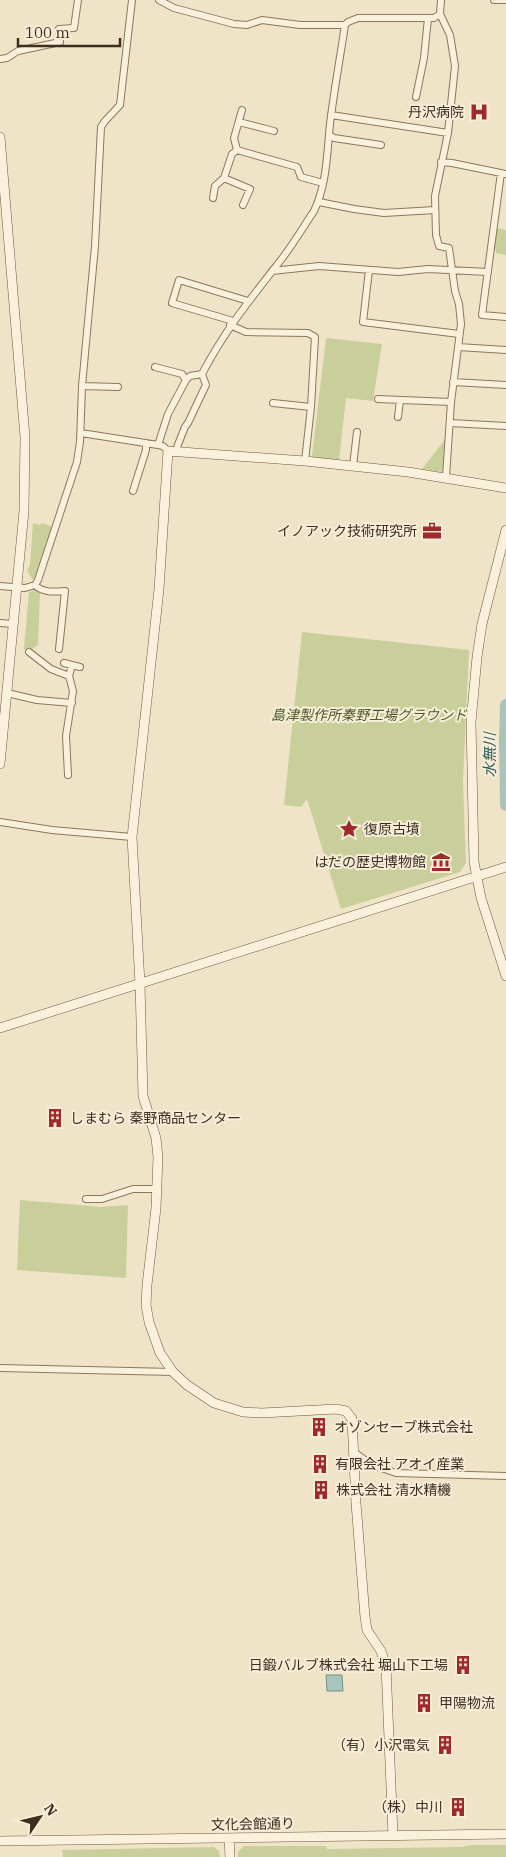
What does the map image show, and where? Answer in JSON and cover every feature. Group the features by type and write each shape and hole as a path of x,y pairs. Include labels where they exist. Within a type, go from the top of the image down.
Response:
{"street":[{"path":"0,59 7,58 18,51 60,42 59,29 74,28 78,0"},
{"path":"0,586 26,588 35,585 41,572 76,462 80,434 82,386 95,246 101,127 105,120 120,105 132,0"},
{"path":"159,0 174,8 234,24 247,25 262,20 300,25 345,25 358,18 434,18 440,14"},
{"path":"441,0 440,14 450,35 455,66 448,133 435,196 436,234 440,246 449,248 461,324 451,402 446,477"},
{"path":"494,0 506,0"},
{"path":"416,98 424,58 428,18"},
{"path":"345,25 331,116 327,164 318,202 304,227 218,343 202,374 206,385 188,423 171,451 159,589 132,837 140,984 143,1096 156,1138 157,1188 146,1305 154,1338 160,1353 173,1372 187,1386 214,1402 243,1412 262,1413 336,1409 346,1411 353,1422 356,1503 365,1618 367,1630 382,1651 386,1666 393,1835"},
{"path":"237,150 234,138 242,110"},
{"path":"331,116 448,133"},
{"path":"238,122 274,131"},
{"path":"329,135 334,138 381,145"},
{"path":"0,137 2,183 25,437 25,492 0,764"},
{"path":"213,198 215,186 224,178 232,154 237,150"},
{"path":"237,150 297,167 301,177 323,183"},
{"path":"441,162 504,173 482,315 506,316"},
{"path":"224,178 250,189 243,205"},
{"path":"318,202 354,210 384,213 435,210"},
{"path":"272,271 319,266 398,272 428,269 488,272"},
{"path":"368,270 363,322 459,334"},
{"path":"248,301 179,280 172,303 231,323 246,332 308,333 315,337 306,461"},
{"path":"458,347 506,350"},
{"path":"155,367 182,374 186,380"},
{"path":"158,445 168,414 186,380 190,376 202,374"},
{"path":"453,382 506,385"},
{"path":"82,386 118,387"},
{"path":"378,399 390,396 400,400 451,402"},
{"path":"398,417 400,400"},
{"path":"272,403 311,407"},
{"path":"450,422 506,426"},
{"path":"354,466 357,432"},
{"path":"80,434 158,445 171,451 354,466 446,477 506,488"},
{"path":"133,491 146,450 146,443"},
{"path":"506,530 482,624 471,722 474,862 476,877 506,976"},
{"path":"35,585 40,590 65,591 59,649"},
{"path":"0,624 13,624"},
{"path":"28,652 52,669 69,676"},
{"path":"64,663 80,667"},
{"path":"68,775 66,736 74,691 69,676 72,665"},
{"path":"6,693 37,700 72,703"},
{"path":"0,822 52,830 132,837"},
{"path":"0,1028 506,867"},
{"path":"86,1199 102,1198 133,1189 157,1188"},
{"path":"0,1368 173,1372"},
{"path":"354,1452 378,1468 396,1473 506,1476"},
{"name":"文化会館通り","path":"0,1841 506,1834"},
{"path":"229,1838 230,1857"}],"green space":[{"path":"497,228 506,230 506,255 496,253 496,250 494,250"},
{"path":"326,338 382,344 373,401 346,398 339,460 313,458 312,456"},
{"path":"447,437 444,470 442,472 422,469"},
{"path":"33,523 40,525 42,523 53,527 39,570 33,580 27,571 30,565"},
{"path":"37,590 40,593 38,645 29,651 24,649 29,592"},
{"name":"島津製作所秦野工場グラウンド","path":"302,632 469,650 463,781 466,863 460,872 341,909 307,799 301,807 284,805"},
{"path":"20,1200 102,1207 128,1205 126,1278 17,1270"},
{"path":"471,1845 506,1845 506,1857 238,1857 238,1852 244,1846 326,1846 327,1849 462,1847"},
{"path":"214,1847 219,1851 220,1857 63,1857 62,1850"}],"water":[{"path":"326,1675 342,1675 343,1691 327,1691"}],"waterway":[{"name":"水無川","path":"506,705 506,805"}],"place":[{"name":"丹沢病院","path":"479,112"},
{"name":"イノアック技術研究所","path":"432,531"},
{"name":"復原古墳","path":"349,829"},
{"name":"はだの歴史博物館","path":"441,862"},
{"name":"しまむら 秦野商品センター","path":"55,1118"},
{"name":"オゾンセーブ株式会社","path":"319,1427"},
{"name":"有限会社 アオイ産業","path":"320,1464"},
{"name":"株式会社 清水精機","path":"321,1490"},
{"name":"日鍛バルブ株式会社 堀山下工場","path":"463,1665"},
{"name":"甲陽物流","path":"424,1703"},
{"name":"（有）小沢電気","path":"445,1745"},
{"name":"（株）中川","path":"458,1807"}]}
